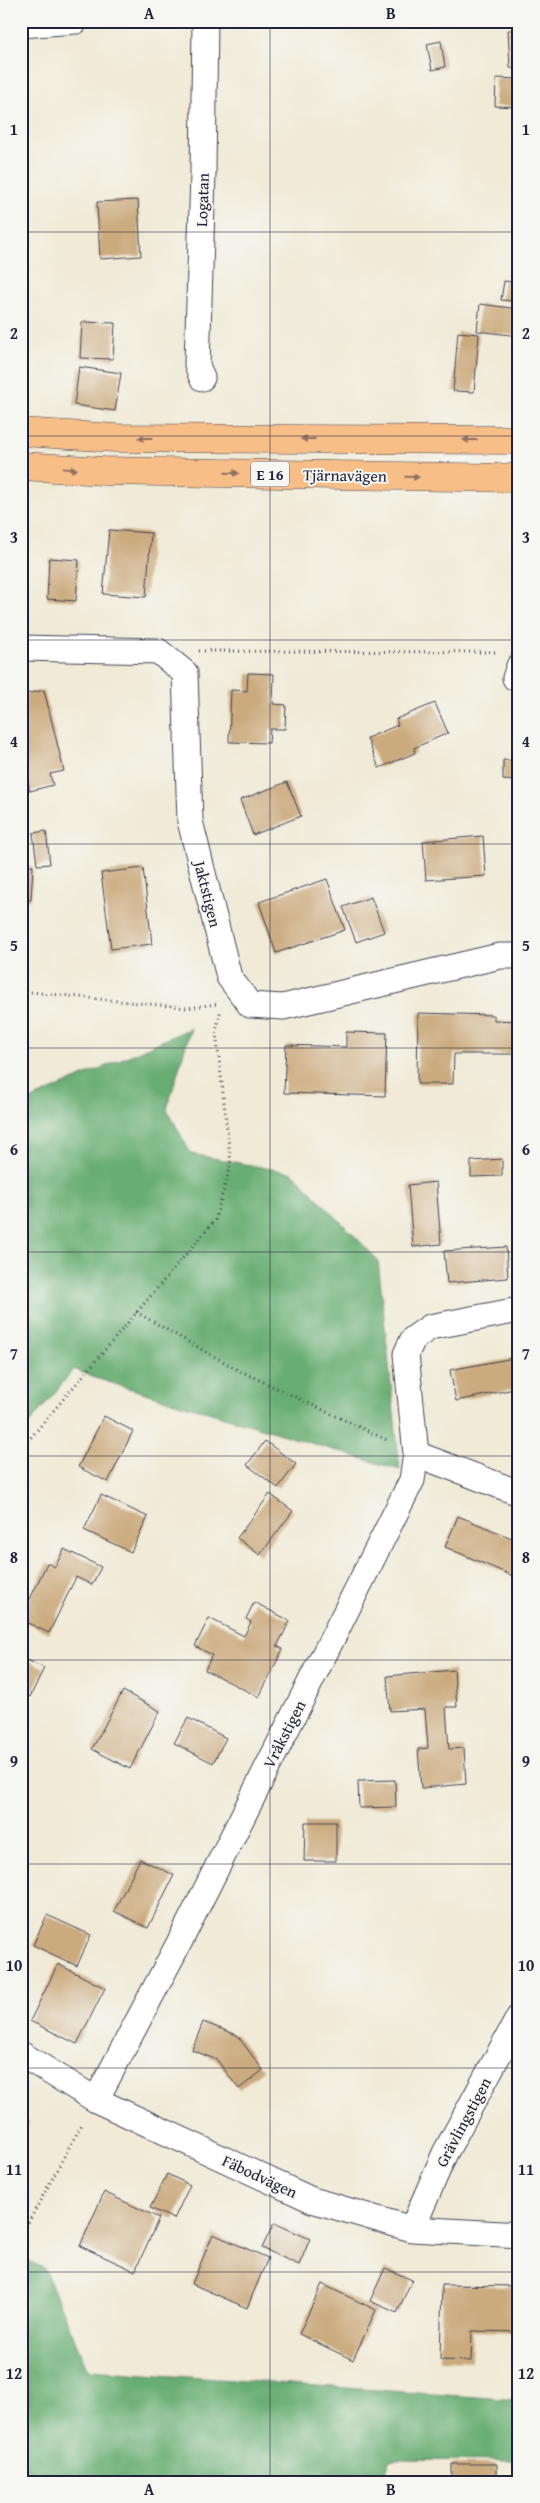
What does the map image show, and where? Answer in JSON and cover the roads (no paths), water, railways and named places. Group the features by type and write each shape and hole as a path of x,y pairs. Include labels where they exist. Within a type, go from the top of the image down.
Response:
{"highway":[{"name":"E 16","path":"21,432 116,438 519,440"},
{"name":"Tjärnavägen","path":"21,466 104,471 519,478"}],"street":[{"path":"21,25 76,21"},
{"name":"Logatan","path":"202,378 196,365 203,174 205,21"},
{"name":"Jaktstigen","path":"21,648 158,650 184,672 190,821 229,977 250,1004 283,1007 500,956 519,956"},
{"name":"Vråkstigen","path":"96,2100 180,1942 412,1480 416,1454 406,1354 413,1339 430,1327 519,1310"},
{"path":"416,1454 519,1493"},
{"name":"Grävlingstigen","path":"412,2229 445,2153 519,2017"},
{"name":"Fäbodvägen","path":"21,2054 96,2100 312,2200 412,2229 519,2235"}]}
